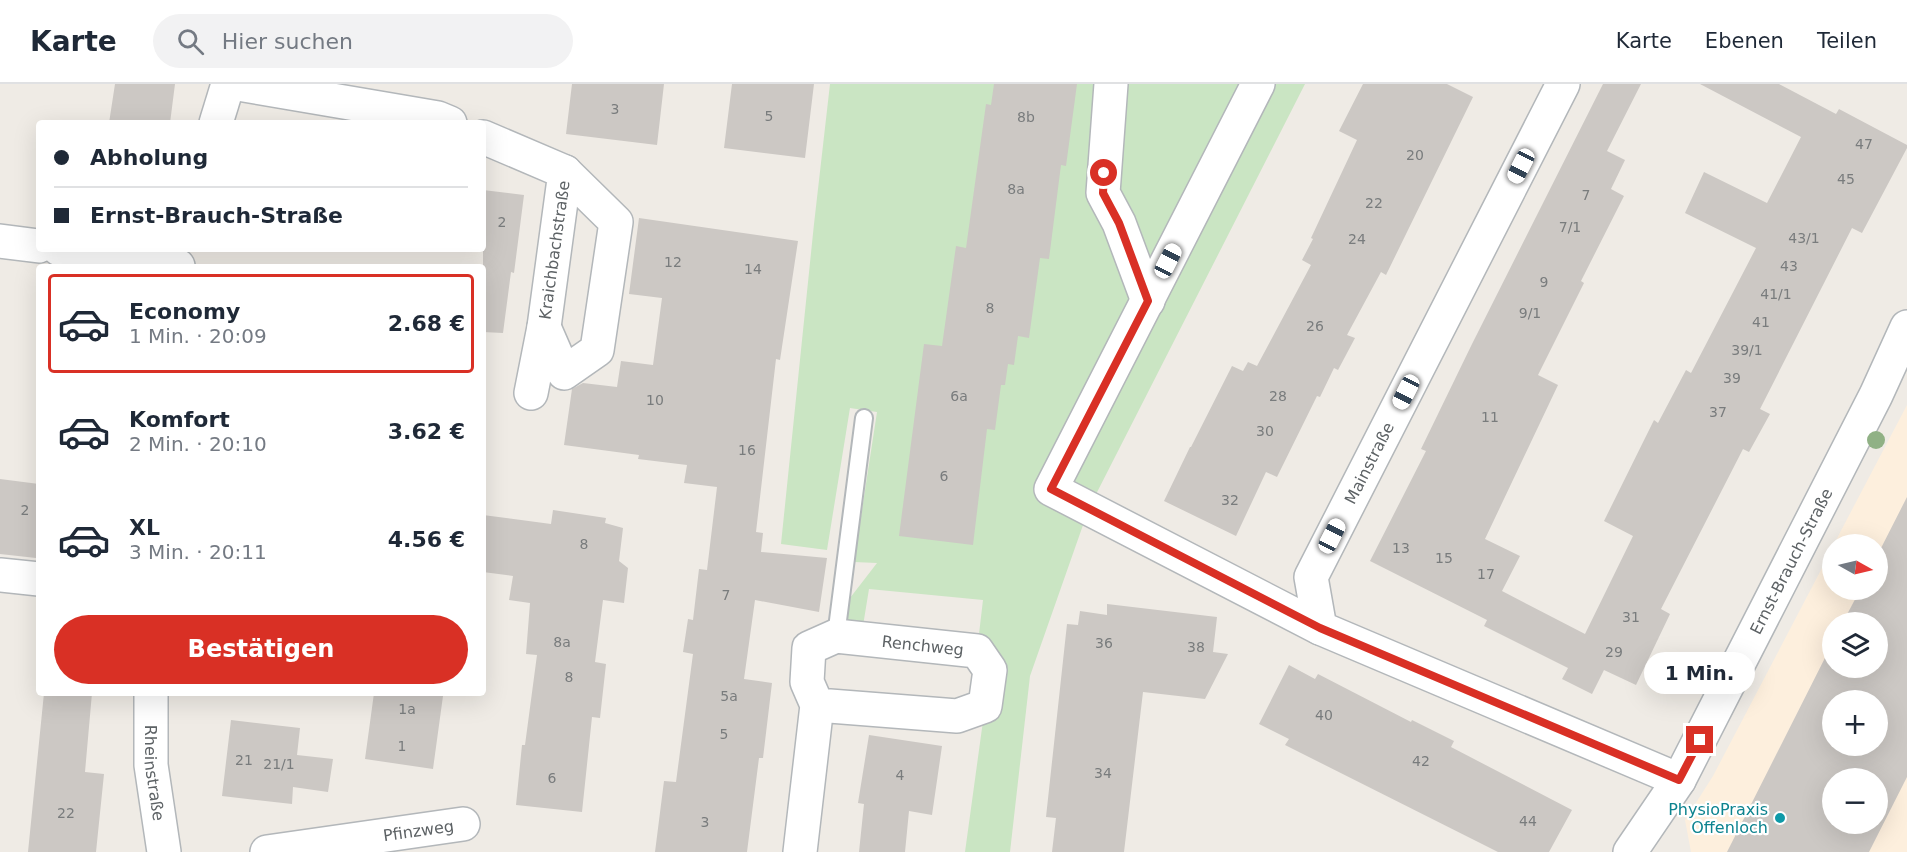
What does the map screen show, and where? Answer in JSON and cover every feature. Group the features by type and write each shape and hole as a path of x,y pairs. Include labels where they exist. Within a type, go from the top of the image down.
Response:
{"street":[{"path":"217,120 228,84"},
{"path":"238,84 443,120"},
{"path":"1111,84 1103,193 1119,223 1148,301"},
{"path":"1258,84 1051,489 1320,628 1679,780"},
{"name":"Mainstraße","path":"1320,628 1311,577 1563,84"},
{"name":"Kraichbachstraße","path":"486,138 565,172 616,222 597,350 564,373 544,327"},
{"name":"Kraichbachstraße","path":"531,393 544,327 565,172"},
{"path":"0,241 36,246"},
{"path":"91,252 178,260"},
{"name":"Ernst-Brauch-Straße","path":"1630,852 1679,780 1876,395 1907,327"},
{"path":"0,575 36,579"},
{"path":"800,852 817,705 807,682 809,648 836,636"},
{"name":"Renchweg","path":"817,705 957,716 985,706 990,670 977,651 836,636"},
{"name":"Rheinstraße","path":"151,696 151,765 164,852"},
{"name":"Pfinzweg","path":"267,852 463,824"}],"lane":[{"path":"836,636 864,418"}],"shaded area":[{"path":"1907,405 1907,852 1691,852 1685,820 1713,776 1822,568 1822,600 1888,600 1888,534 1839,534"}],"green space":[{"path":"830,84 1305,84 1089,508 1030,676 1010,852 965,852 990,670 977,651 983,600 869,589 861,638 843,636 850,598 877,563 854,562 877,412 850,408 827,550 781,544"}],"building":[{"path":"115,84 175,84 170,120 109,120"},
{"path":"572,84 664,84 657,145 566,134"},
{"path":"732,84 814,84 805,158 724,148"},
{"path":"994,84 1077,84 1066,166 1061,165 1049,259 1040,258 1029,338 1018,336 1014,365 1008,364 1005,385 1001,385 995,430 987,429 973,545 899,536 924,344 942,346 956,246 966,248 986,104 991,105"},
{"path":"1363,84 1447,84 1473,97 1386,275 1381,272 1347,335 1355,338 1338,370 1334,368 1320,397 1317,396 1277,477 1266,472 1236,536 1164,501 1232,366 1243,371 1248,362 1257,366 1311,265 1302,260 1357,140 1339,131"},
{"path":"1603,84 1641,84 1607,151 1625,160 1611,189 1624,196 1581,281 1584,283 1538,375 1558,385 1485,539 1520,556 1502,591 1585,634 1633,536 1604,521 1654,420 1658,423 1686,370 1691,373 1756,248 1685,213 1704,172 1767,203 1801,137 1700,84 1779,84 1836,114 1839,109 1907,145 1907,148 1862,233 1852,228 1760,409 1770,414 1749,452 1743,449 1661,609 1670,614 1636,685 1604,670 1592,694 1562,679 1568,668 1484,626 1487,620 1370,561 1426,451 1421,449 1472,344"},
{"path":"486,190 524,195 514,273 511,272 503,333 486,332 486,264 483,264 483,252 486,252"},
{"path":"639,218 798,241 780,360 776,359 756,532 763,533 761,552 827,558 819,612 755,600 744,679 772,683 763,758 759,758 747,852 655,852 664,781 676,782 693,654 683,652 688,619 693,620 699,569 707,570 717,487 684,483 687,465 638,459 639,455 564,445 572,389 583,383 617,387 621,361 653,365 662,298 629,294"},
{"path":"0,479 36,484 36,558 0,554"},
{"path":"1907,497 1907,777 1888,814 1888,768 1822,768 1822,834 1878,834 1869,852 1727,852 1822,664 1822,678 1888,678 1888,612 1848,612 1855,600 1888,600 1888,534"},
{"path":"553,510 606,518 605,523 623,528 619,561 628,568 624,603 603,600 595,662 606,664 600,718 592,717 582,812 516,805 522,745 525,745 537,655 526,654 530,603 509,600 513,576 486,572 486,515 551,524"},
{"path":"1107,604 1217,617 1213,652 1228,654 1205,699 1143,692 1124,852 1052,852 1056,818 1046,817 1067,624 1078,625 1080,611 1107,615"},
{"path":"1289,665 1315,679 1318,674 1411,722 1412,720 1454,741 1451,747 1572,810 1549,852 1498,852 1285,745 1289,739 1259,724"},
{"path":"44,696 92,696 85,772 104,774 96,852 28,852"},
{"path":"374,696 443,696 433,769 365,759"},
{"path":"231,720 300,728 297,755 333,759 328,792 293,787 292,804 222,796"},
{"path":"869,735 942,746 932,815 909,811 905,852 859,852 864,804 858,803"}],"place":[{"name":"PhysioPraxis Offenloch","path":"1780,818"}],"route":[{"path":"1104,173 1103,193 1119,223 1148,301 1051,489 1320,628 1679,780 1700,740"}]}
